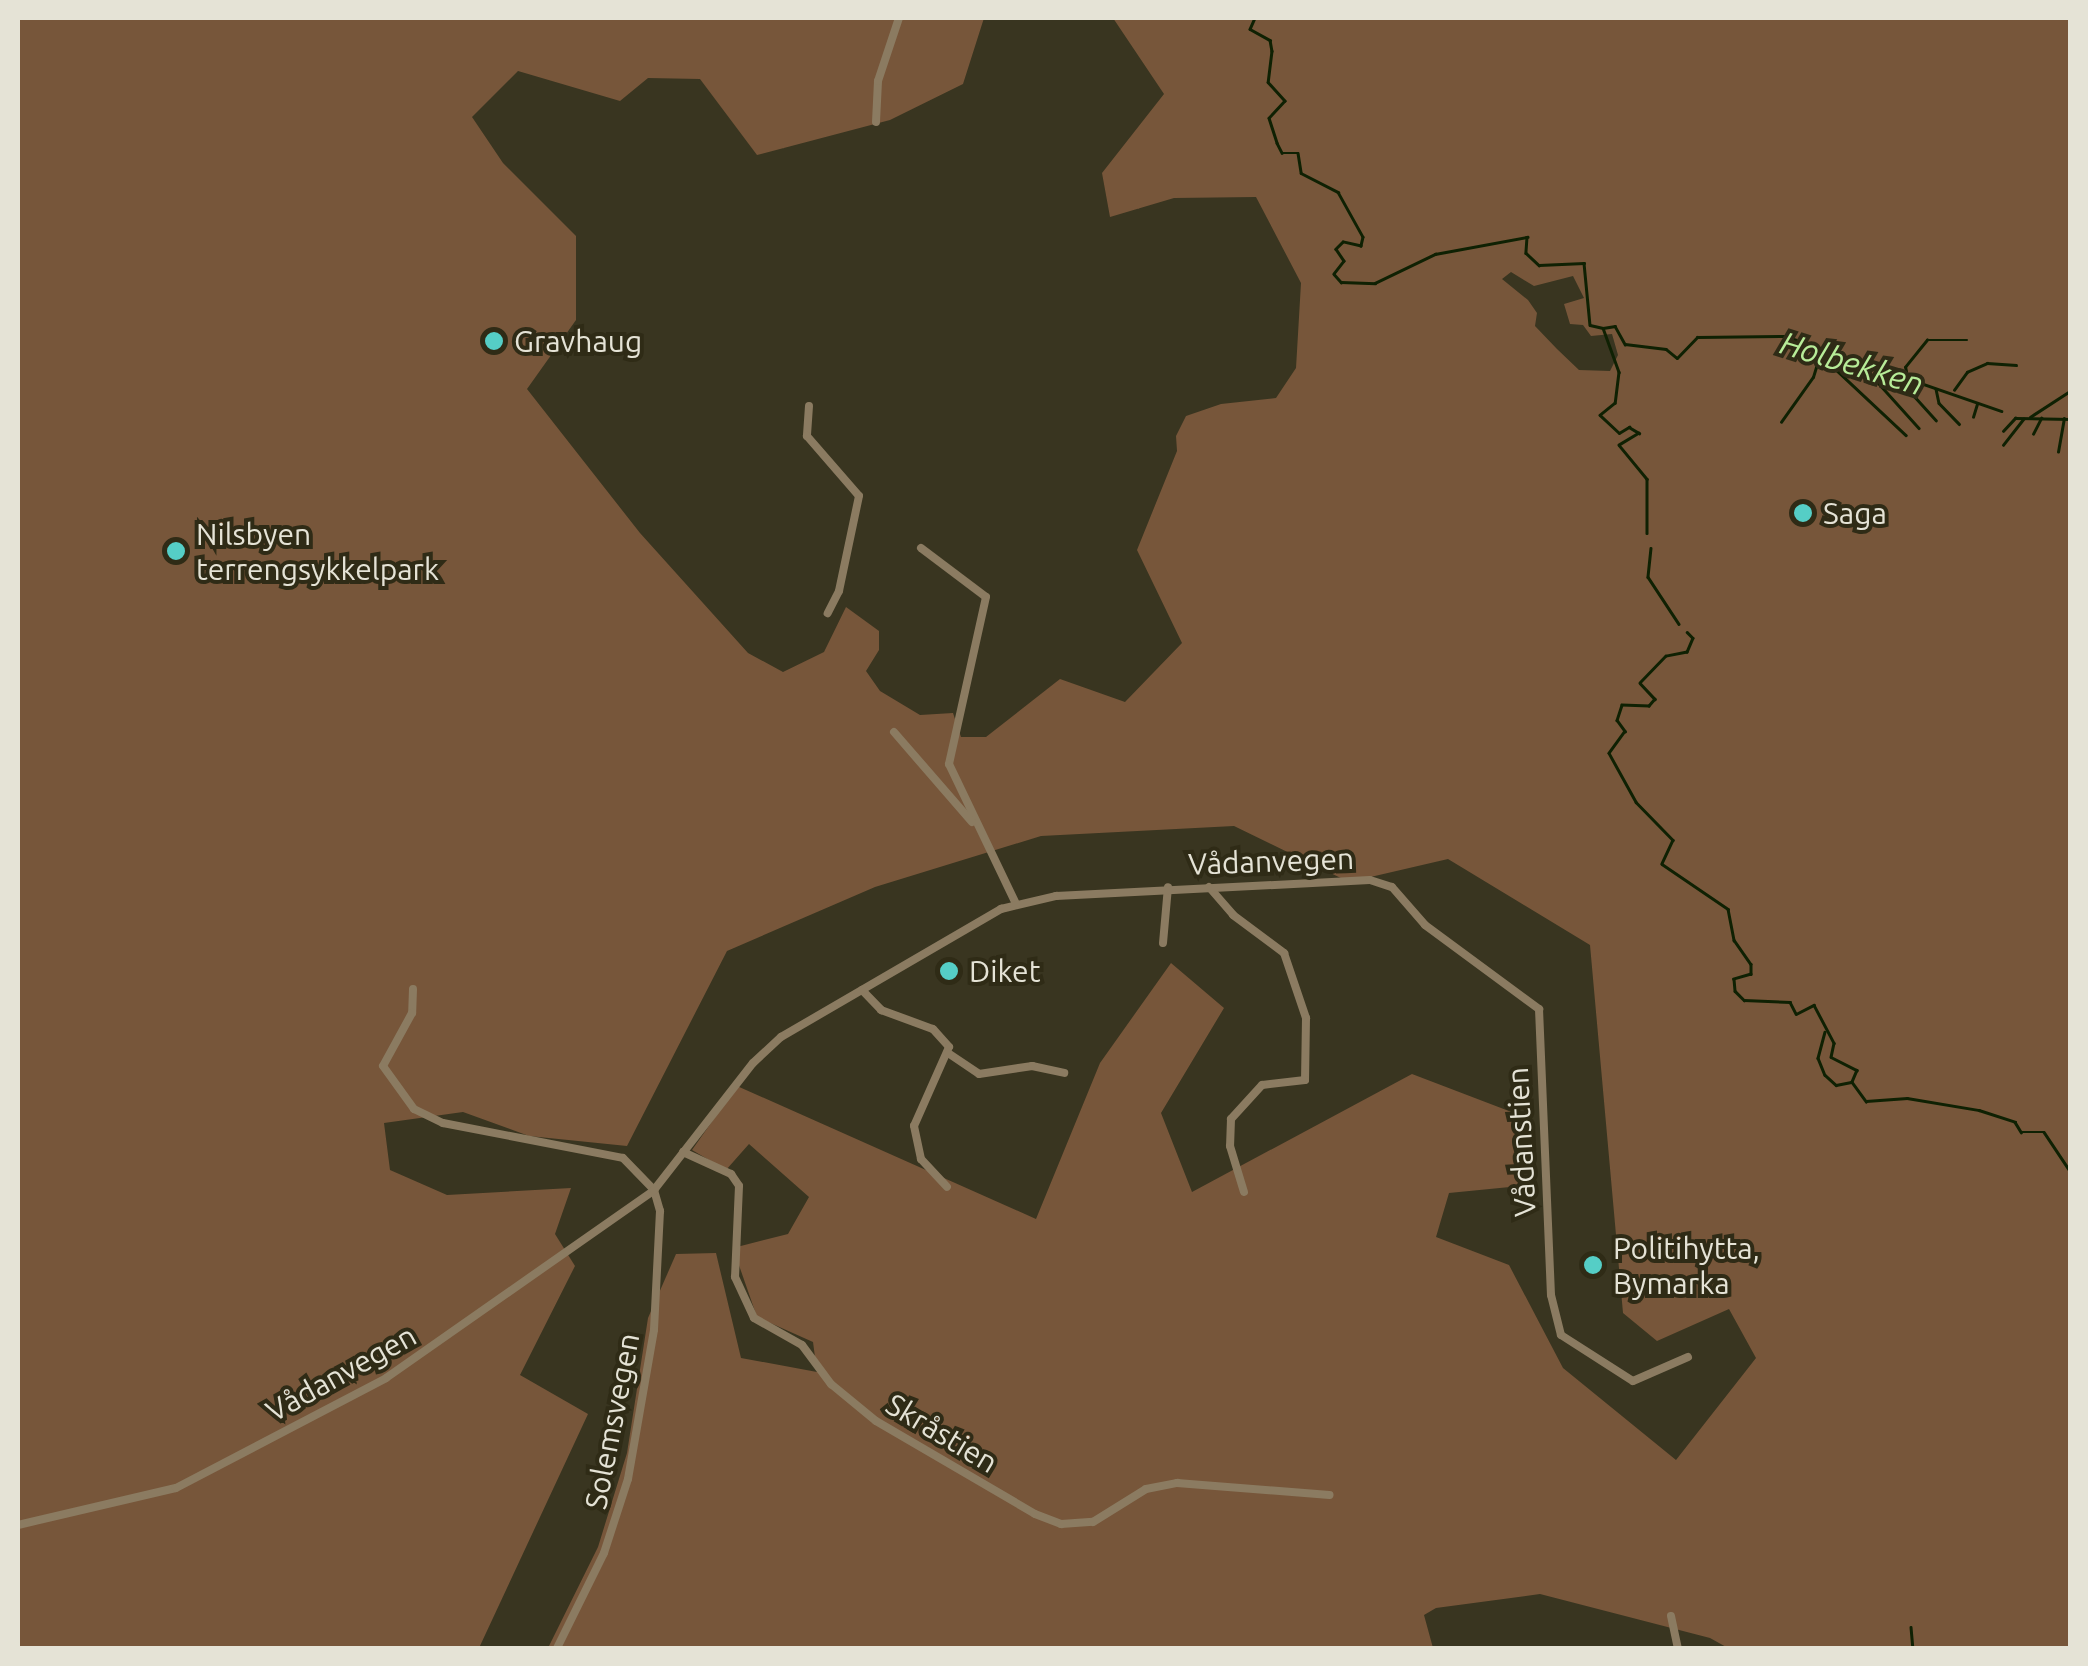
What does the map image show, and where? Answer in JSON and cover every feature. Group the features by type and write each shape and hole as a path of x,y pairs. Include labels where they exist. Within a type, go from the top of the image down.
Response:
{"street":[{"path":"876,122 878,81 899,18"},
{"path":"809,406 807,436 859,496 839,591 828,613"},
{"path":"921,548 986,598 948,758 975,825 1015,902"},
{"path":"894,732 975,825"},
{"name":"Vådanvegen","path":"18,1525 153,1496 221,1466 428,1351 654,1190 766,1049 1015,902 1168,887 1376,881"},
{"name":"Vådanstien","path":"1376,881 1392,887 1425,925 1539,1009 1551,1295 1561,1336 1633,1381 1688,1357"},
{"name":"Vådanvegen","path":"1163,943 1168,887"},
{"path":"1209,888 1233,915 1284,953 1306,1018 1305,1080 1262,1085 1231,1119 1230,1146 1244,1192"},
{"path":"413,989 412,1013 383,1066 414,1109 442,1123 622,1158 654,1190"},
{"path":"862,990 880,1010 933,1029 948,1052 979,1074 1032,1066 1064,1073"},
{"path":"947,1187 921,1159 914,1126 948,1052"},
{"name":"Skråstien","path":"683,1152 731,1174 739,1186 735,1277 754,1318 802,1345 832,1384 876,1422 1035,1514 1061,1524 1093,1522 1164,1484 1330,1494"},
{"name":"Solemsvegen","path":"556,1648 612,1531 634,1450 658,1284 660,1215 654,1190"},
{"path":"1672,1616 1678,1648"}],"shaded area":[{"path":"18,18 984,18 963,84 890,120 757,155 700,79 648,78 620,101 518,71 472,117 503,163 576,236 576,320 527,389 640,533 748,653 783,672 824,652 846,607 879,631 879,650 866,671 880,691 920,715 953,713 961,737 986,737 1060,679 1125,702 1182,643 1137,550 1177,451 1176,436 1186,416 1221,404 1276,398 1296,368 1301,283 1256,197 1174,198 1110,217 1102,173 1164,94 1113,18 2070,18 2070,1648 1728,1648 1710,1638 1540,1594 1436,1608 1424,1615 1433,1648 548,1648 598,1547 627,1453 648,1318 676,1254 716,1253 741,1358 817,1372 813,1342 757,1317 733,1248 788,1234 809,1197 749,1144 726,1170 692,1150 737,1086 1036,1219 1100,1063 1171,963 1224,1008 1161,1113 1192,1192 1412,1074 1522,1116 1520,1186 1449,1193 1436,1237 1509,1265 1563,1368 1676,1460 1756,1358 1729,1309 1657,1341 1623,1313 1590,945 1448,859 1349,882 1234,826 1041,836 875,887 727,951 627,1146 529,1136 463,1112 384,1123 390,1170 447,1195 571,1188 555,1234 575,1266 520,1375 588,1414 479,1648 18,1648","holes":["1511,272 1534,286 1573,276 1584,298 1564,304 1570,324 1583,325 1591,336 1612,334 1618,355 1610,371 1579,370 1535,326 1537,313 1528,300 1502,279"]}],"waterway":[{"path":"1255,18 1250,29 1270,40 1268,82 1285,101 1269,118 1277,143 1282,153 1298,153 1301,173 1338,192 1363,237 1361,246 1343,242 1336,249 1344,261 1334,274 1341,282 1375,283 1435,254 1527,237 1526,253 1539,265 1584,263 1590,325 1603,328 1619,372 1615,403 1600,415 1619,433 1629,427 1639,433 1619,445 1647,479 1647,533"},
{"name":"Holbekken","path":"1603,328 1615,326 1625,344 1666,349 1677,358 1697,337 1785,336 2001,411"},
{"path":"1936,421 1910,392 1905,367 1927,340 1967,340"},
{"path":"1781,422 1813,377 1821,351"},
{"path":"1829,355 1830,364 1906,435"},
{"path":"1954,390 1967,372 1987,363 2016,365"},
{"path":"1864,367 1919,428"},
{"path":"1936,389 1939,403 1959,424"},
{"path":"2030,417 2070,391"},
{"path":"1973,417 1977,404"},
{"path":"2003,431 2015,418 2070,419"},
{"path":"2033,434 2041,418"},
{"path":"2003,445 2023,419"},
{"path":"2058,452 2064,419"},
{"path":"1651,548 1648,577 1679,624"},
{"path":"1687,632 1693,638 1687,652 1666,656 1640,683 1655,699 1649,706 1622,705 1617,720 1625,731 1609,753 1636,802 1673,840 1662,864 1728,909 1734,940 1751,964 1751,974 1734,979 1735,991 1744,1000 1790,1002 1796,1014 1814,1005 1834,1043 1831,1057 1857,1070 1852,1082 1866,1101 1907,1098 1979,1110 2015,1122 2021,1132 2044,1132 2070,1171"},
{"path":"1825,1032 1818,1058 1825,1075 1836,1085 1851,1082"},
{"path":"1911,1627 1913,1648"}],"place":[{"name":"Gravhaug","path":"494,341"},
{"name":"Saga","path":"1803,513"},
{"name":"Nilsbyen terrengsykkelpark","path":"176,551"},
{"name":"Diket","path":"949,971"},
{"name":"Politihytta, Bymarka","path":"1593,1265"}]}
